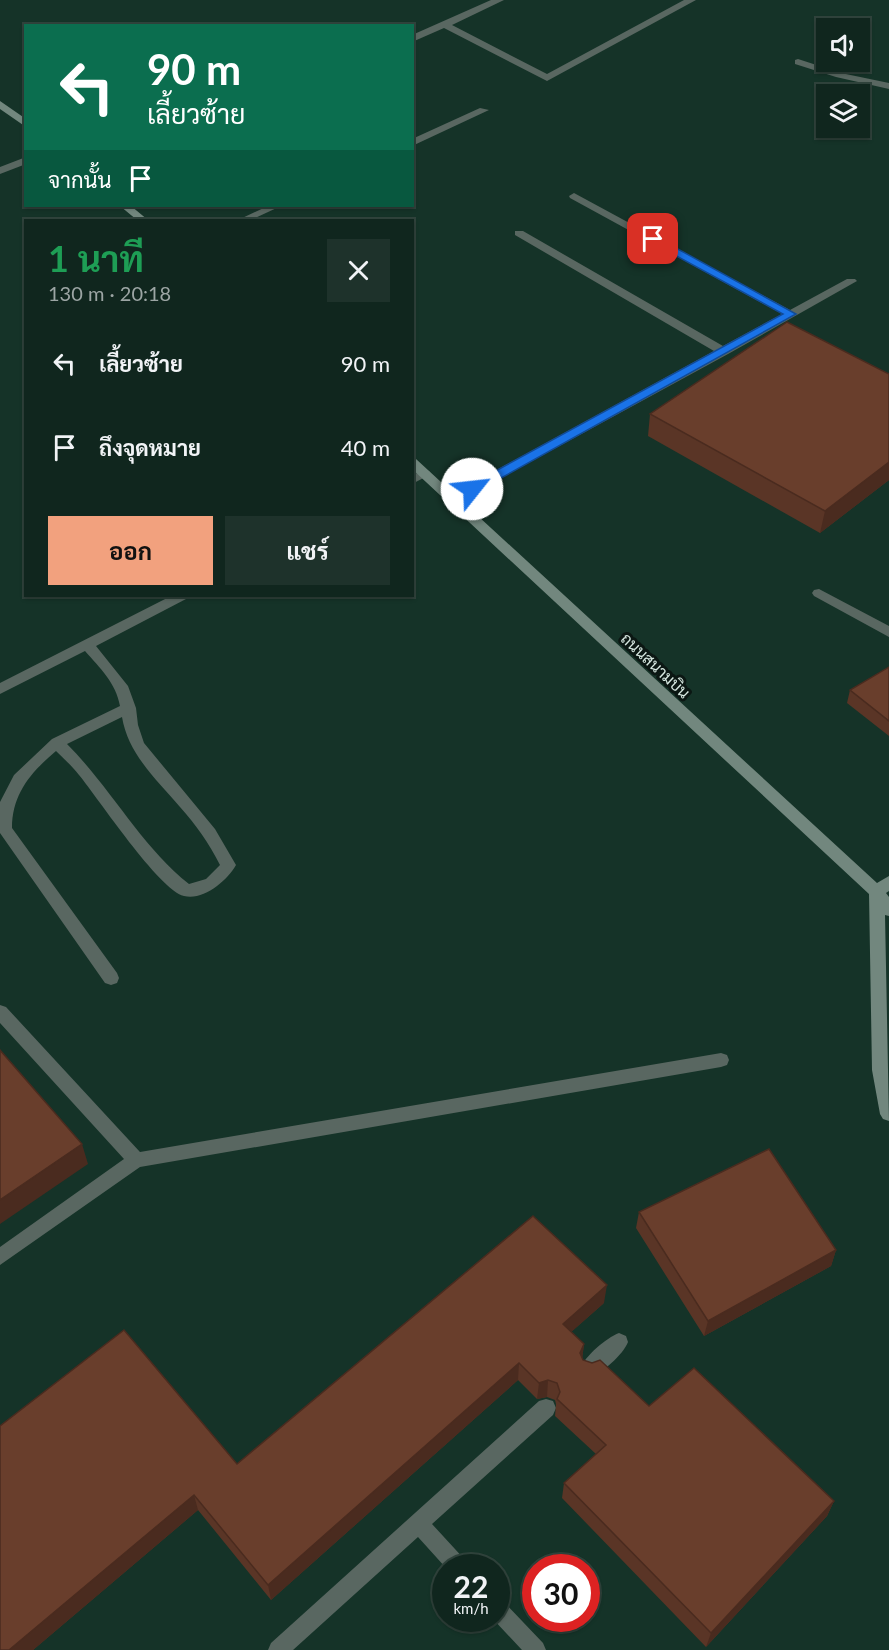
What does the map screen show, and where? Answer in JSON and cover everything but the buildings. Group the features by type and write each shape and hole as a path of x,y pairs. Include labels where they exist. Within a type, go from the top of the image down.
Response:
{"street":[{"path":"414,38 499,0"},
{"path":"445,25 547,78 690,0"},
{"path":"798,62 838,75 889,86"},
{"path":"0,104 24,122"},
{"path":"414,142 484,110"},
{"path":"0,171 24,161"},
{"path":"574,196 790,314"},
{"path":"126,207 142,219"},
{"path":"245,219 274,207"},
{"path":"519,233 724,352"},
{"path":"451,500 724,352 851,280"},
{"name":"ถนนสนามบิน","path":"419,477 451,500 883,887 889,910"},
{"path":"819,593 889,632"},
{"path":"0,688 179,597"},
{"path":"57,743 82,768 164,873 186,891 201,888 220,878 228,865 218,843 138,746 129,726 129,708 121,686 86,643"},
{"path":"111,978 5,829 1,819 6,794 18,774 57,743 129,708"},
{"path":"883,887 880,1070 889,1114"},
{"path":"0,1012 136,1160"},
{"path":"0,1257 136,1160 721,1060"},
{"path":"589,1369 618,1342"},
{"path":"278,1650 546,1408"},
{"path":"418,1523 446,1554"},
{"path":"510,1623 536,1650"}],"route":[{"path":"472,489 790,314 653,239"}]}
